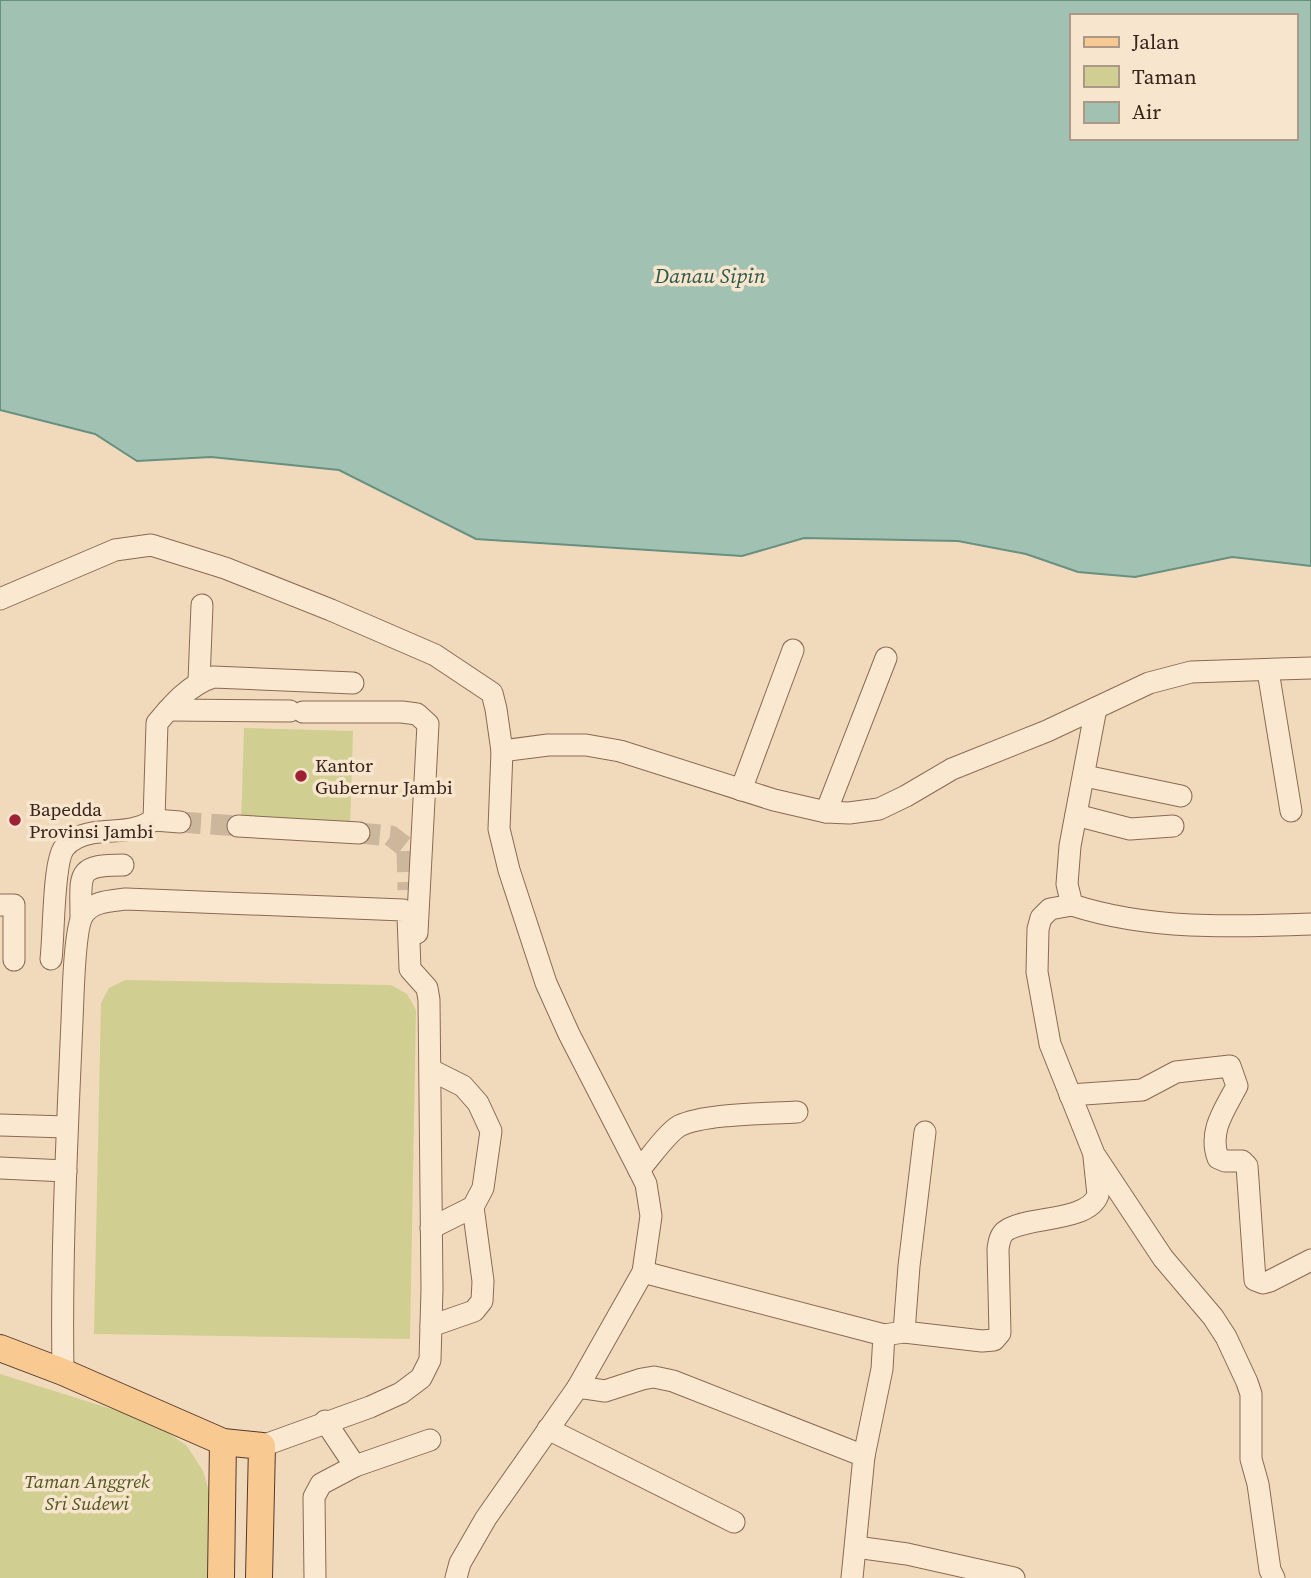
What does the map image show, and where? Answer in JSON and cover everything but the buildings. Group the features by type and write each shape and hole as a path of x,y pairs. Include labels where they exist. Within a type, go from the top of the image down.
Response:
{"main road":[{"path":"0,1348 63,1372 223,1442 262,1446 259,1578"},
{"path":"221,1578 223,1442"}],"street":[{"path":"0,599 115,550 151,545 249,578 435,655 492,693 502,751 499,829 509,870 546,983 569,1034 646,1184 651,1216 643,1272 578,1387 486,1518 460,1563 456,1578"},
{"path":"200,681 202,606"},
{"path":"741,790 793,650"},
{"path":"826,812 886,658"},
{"path":"502,751 548,745 586,746 620,751 741,790 826,812 849,813 878,809 952,769 1173,675 1311,668"},
{"path":"1268,671 1291,811"},
{"path":"154,820 157,723 200,681 213,677 353,683"},
{"path":"1072,905 1067,884 1070,846 1096,708"},
{"path":"168,710 402,712 417,714 428,724 416,951"},
{"path":"1084,776 1181,796"},
{"path":"1076,816 1130,829 1173,826"},
{"path":"51,959 60,856 66,846 73,839 93,833 122,832 140,828 154,820 180,822"},
{"path":"238,826 359,833"},
{"path":"63,1372 67,1127 74,970 83,874 97,865 123,865"},
{"path":"262,1446 391,1397 421,1378 430,1360 429,1000 427,988 411,969 408,890"},
{"path":"81,917 90,908 103,902 126,899 394,909 403,910 408,916"},
{"path":"0,905 14,905 14,960"},
{"path":"1274,1578 1270,1570 1258,1484 1251,1459 1251,1394 1236,1356 1213,1317 1163,1258 1094,1154 1050,1044 1037,972 1041,918 1050,909 1072,905 1109,915 1170,925 1311,924"},
{"path":"1070,1095 1142,1090 1176,1072 1230,1066 1237,1086 1218,1121 1214,1137 1218,1158 1224,1161 1242,1161 1247,1166 1255,1280 1263,1283 1270,1281 1311,1260"},
{"path":"430,1326 474,1311 482,1301 483,1281 473,1207 483,1188 491,1131 478,1103 463,1086 431,1070"},
{"path":"639,1170 672,1131 689,1123 724,1117 797,1112"},
{"path":"0,1125 67,1127"},
{"path":"852,1578 864,1456 882,1369 894,1334 909,1266 925,1132"},
{"path":"643,1272 894,1334 994,1340 1000,1333 1000,1238 1007,1230 1063,1216 1088,1207 1096,1201 1098,1195 1094,1154"},
{"path":"0,1168 66,1171"},
{"path":"431,1228 473,1207"},
{"path":"578,1387 605,1391 654,1377 673,1381 864,1456"},
{"path":"325,1421 355,1466"},
{"path":"548,1429 734,1522"},
{"path":"314,1578 314,1497 321,1484 355,1466 430,1440"},
{"path":"856,1547 907,1554 1014,1578"}],"green space":[{"path":"244,728 353,731 350,830 241,826"},
{"path":"125,980 391,985 407,994 416,1010 410,1339 94,1334 101,1003 109,988"},
{"name":"Taman Anggrek Sri Sudewi","path":"0,1374 153,1422 187,1446 203,1471 212,1502 208,1578 0,1578"}],"water":[{"name":"Danau Sipin","path":"0,0 1311,0 1311,566 1232,557 1135,577 1078,572 1026,554 958,541 804,538 742,556 476,539 339,470 211,457 137,461 95,434 0,410"}],"tunnel":[{"path":"180,822 238,826"},
{"path":"359,833 391,836 404,846"},
{"path":"407,851 408,890"}],"place":[{"name":"Kantor Gubernur Jambi","path":"301,776"},
{"name":"Bapedda Provinsi Jambi","path":"15,820"}]}
